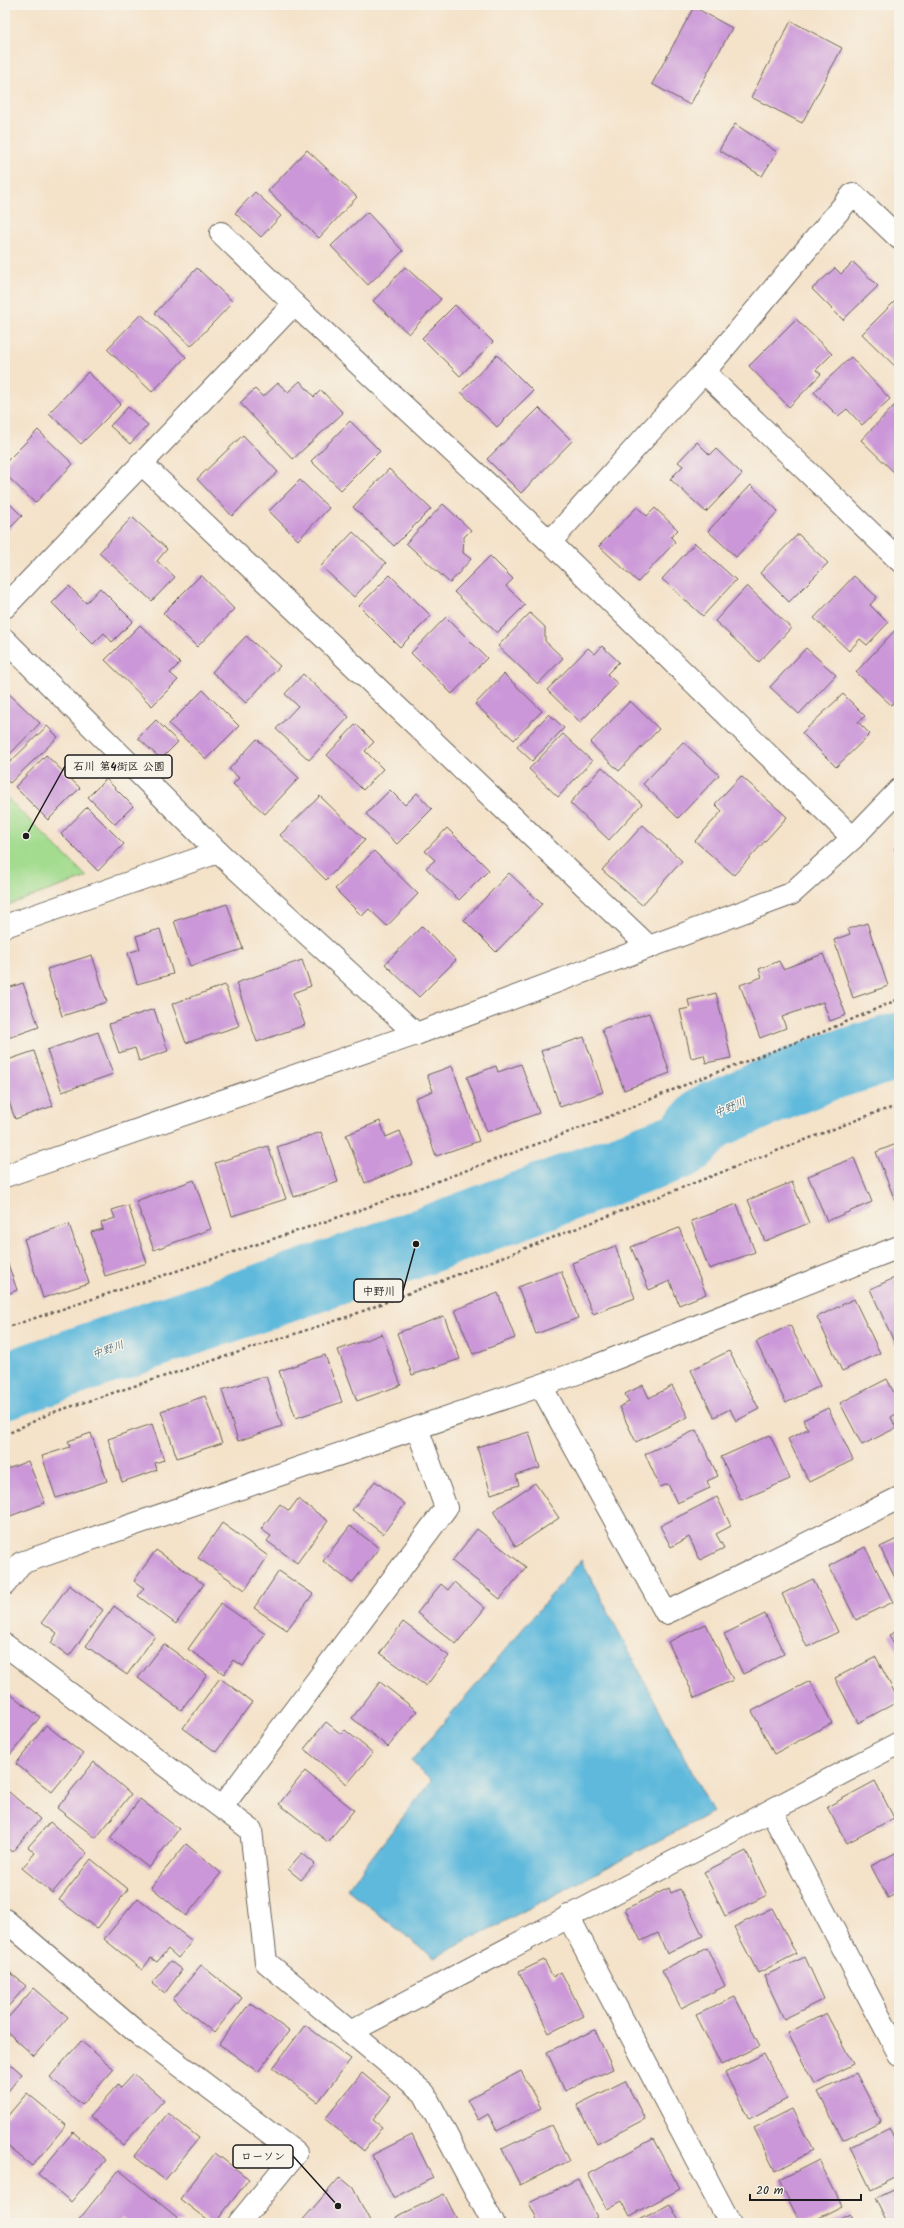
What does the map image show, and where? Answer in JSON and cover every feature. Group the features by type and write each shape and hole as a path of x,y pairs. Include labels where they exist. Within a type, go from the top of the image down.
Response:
{"street":[{"path":"550,542 704,372 853,194 899,238"},
{"path":"222,233 294,304 550,542 853,838"},
{"path":"5,607 294,304"},
{"path":"704,372 899,560"},
{"path":"141,463 649,947"},
{"path":"5,640 218,852 416,1034"},
{"path":"5,1176 416,1034 791,894 853,838 899,790"},
{"path":"5,926 218,852"},
{"path":"5,1584 21,1563 583,1371 899,1247"},
{"path":"541,1386 666,1613 899,1498"},
{"path":"222,1806 446,1508 417,1428"},
{"path":"5,1645 222,1806 250,1830 266,1962 352,2031 424,2093 493,2223"},
{"path":"352,2031 568,1916 771,1812 899,1743"},
{"path":"771,1812 899,2054"},
{"path":"568,1916 730,2223"},
{"path":"5,1920 141,2036 296,2153 239,2223"}],"path":[{"path":"5,1328 360,1210 596,1122 699,1079 818,1034 899,1000"},
{"path":"5,1435 51,1413 350,1316 880,1110 899,1106"}],"green space":[{"path":"5,796 87,877 5,906"}],"water":[{"path":"581,1560 713,1812 434,1958 347,1889 431,1781 411,1761"}],"building":[{"path":"694,7 732,28 690,105 652,84"},
{"path":"791,21 842,48 802,123 751,97"},
{"path":"735,124 777,152 762,176 719,150"},
{"path":"307,150 357,197 319,238 268,191"},
{"path":"255,192 281,216 261,237 235,213"},
{"path":"367,212 403,251 368,285 331,246"},
{"path":"853,262 878,286 843,320 812,289 835,268 841,274"},
{"path":"405,267 441,299 409,334 373,301"},
{"path":"197,268 233,302 191,346 155,313"},
{"path":"897,299 899,300 899,370 862,334"},
{"path":"455,305 493,342 460,376 422,338"},
{"path":"141,314 186,357 152,392 107,349"},
{"path":"796,319 832,354 816,370 821,374 789,407 749,366"},
{"path":"497,355 533,391 497,427 461,392"},
{"path":"851,357 890,399 862,425 847,409 838,416 814,392"},
{"path":"88,372 121,404 81,444 49,413"},
{"path":"300,381 314,397 321,390 343,413 293,459 240,403 255,389 263,397 278,383 288,392"},
{"path":"897,403 899,406 899,477 861,440"},
{"path":"128,407 148,425 130,444 110,426"},
{"path":"539,408 572,441 521,493 487,459"},
{"path":"350,421 380,451 341,490 311,461"},
{"path":"38,430 73,464 35,503 5,474 5,463"},
{"path":"243,435 278,472 232,516 197,479"},
{"path":"697,442 710,455 716,449 742,474 706,512 670,479 683,466 678,462"},
{"path":"389,469 431,509 394,546 353,507"},
{"path":"300,480 329,508 298,540 269,511"},
{"path":"751,485 778,511 736,557 708,531"},
{"path":"5,499 22,516 5,533"},
{"path":"443,504 471,530 464,537 463,553 471,559 450,583 406,543"},
{"path":"637,507 647,516 655,508 678,530 671,537 675,542 638,582 599,546"},
{"path":"132,517 167,549 157,561 175,577 152,601 99,553"},
{"path":"353,532 386,563 354,597 321,566"},
{"path":"798,534 828,563 789,602 760,573"},
{"path":"695,543 736,580 703,616 662,579"},
{"path":"490,556 513,579 506,586 525,605 497,633 454,592"},
{"path":"201,575 234,609 197,647 163,613"},
{"path":"390,575 431,616 400,647 359,606"},
{"path":"854,576 877,597 870,605 888,623 867,645 860,639 849,651 814,618"},
{"path":"69,586 86,603 100,588 133,621 112,642 104,633 93,644 52,603"},
{"path":"747,586 791,628 759,662 715,621"},
{"path":"530,613 545,627 545,641 563,658 538,684 498,646"},
{"path":"446,617 487,658 452,694 411,653"},
{"path":"140,625 180,663 170,673 178,680 152,706 105,660"},
{"path":"899,626 899,696 891,705 856,672"},
{"path":"246,636 280,666 246,703 212,672"},
{"path":"602,646 619,662 607,674 618,684 580,722 547,690 588,648 595,654"},
{"path":"806,648 836,675 799,714 770,687"},
{"path":"303,674 349,717 309,760 276,729 298,706 285,694"},
{"path":"504,674 542,711 514,740 475,704"},
{"path":"5,690 40,723 5,759"},
{"path":"203,690 239,726 206,759 169,724"},
{"path":"843,694 865,716 858,722 870,734 836,767 802,733"},
{"path":"630,701 659,729 619,771 590,743"},
{"path":"549,714 564,728 532,761 517,747"},
{"path":"156,720 178,742 161,759 138,738"},
{"path":"356,724 374,742 365,751 383,769 363,790 327,755"},
{"path":"47,726 58,737 10,783 5,779 5,767"},
{"path":"563,734 592,761 558,797 529,769"},
{"path":"257,739 299,778 265,814 233,784 239,778 229,769"},
{"path":"683,742 719,775 678,818 643,784"},
{"path":"46,755 80,788 48,820 15,787"},
{"path":"602,767 642,804 609,840 570,803"},
{"path":"741,776 787,817 734,875 695,841 722,811 715,804"},
{"path":"106,779 133,806 115,824 88,797"},
{"path":"390,790 405,805 417,793 432,809 397,844 366,814"},
{"path":"320,796 365,840 326,880 280,835"},
{"path":"87,807 124,844 98,871 61,834"},
{"path":"643,825 682,861 642,905 602,870"},
{"path":"447,828 489,870 459,900 426,868 435,860 425,851"},
{"path":"899,844 899,854 894,849"},
{"path":"374,851 418,894 387,926 369,909 362,916 335,889"},
{"path":"509,873 542,904 496,952 464,920"},
{"path":"227,904 243,949 190,966 174,921"},
{"path":"867,923 888,986 853,998 834,940 850,934 848,929"},
{"path":"422,926 456,960 419,997 385,964"},
{"path":"160,929 173,974 137,984 128,953 140,949 136,936"},
{"path":"823,954 846,1015 830,1021 823,1002 782,1017 786,1028 760,1038 740,985 762,977 759,969 779,961 783,969"},
{"path":"92,955 107,1002 62,1016 47,969"},
{"path":"302,960 311,986 293,993 305,1025 257,1042 236,983"},
{"path":"23,983 39,1027 5,1039 5,989"},
{"path":"225,985 239,1026 186,1043 172,1004"},
{"path":"716,993 731,1058 706,1063 704,1055 691,1058 680,1010 690,1008 688,1000"},
{"path":"154,1009 168,1051 139,1061 135,1048 119,1053 109,1024"},
{"path":"649,1013 670,1073 624,1090 602,1029"},
{"path":"98,1032 113,1074 62,1092 47,1050"},
{"path":"584,1037 603,1092 560,1107 541,1051"},
{"path":"34,1051 53,1106 15,1119 5,1090 5,1061"},
{"path":"521,1064 539,1113 487,1132 467,1077 496,1066 498,1072"},
{"path":"452,1066 479,1141 436,1156 415,1098 433,1091 427,1075"},
{"path":"380,1121 386,1137 400,1131 413,1164 365,1183 346,1135"},
{"path":"321,1132 338,1182 294,1197 277,1147"},
{"path":"899,1143 899,1202 896,1203 876,1152"},
{"path":"268,1146 286,1199 232,1216 215,1163"},
{"path":"854,1158 872,1202 827,1221 808,1176"},
{"path":"194,1180 211,1229 154,1250 136,1201"},
{"path":"792,1182 809,1223 765,1241 748,1200"},
{"path":"737,1204 755,1252 709,1269 691,1221"},
{"path":"128,1205 147,1263 105,1276 91,1232 103,1229 101,1223 115,1218 112,1210"},
{"path":"69,1224 89,1283 43,1298 24,1239"},
{"path":"679,1228 706,1294 679,1305 670,1281 649,1290 631,1247"},
{"path":"615,1246 635,1298 593,1314 572,1263"},
{"path":"5,1255 17,1290 5,1295"},
{"path":"561,1271 578,1318 536,1334 518,1287"},
{"path":"899,1276 899,1345 896,1346 870,1289"},
{"path":"498,1293 515,1338 473,1354 455,1310"},
{"path":"854,1299 880,1353 842,1371 817,1317"},
{"path":"444,1316 460,1359 412,1375 397,1333"},
{"path":"790,1325 820,1386 786,1403 756,1342"},
{"path":"382,1334 401,1385 357,1401 338,1350"},
{"path":"729,1351 759,1409 736,1421 730,1409 714,1417 691,1370"},
{"path":"325,1355 342,1402 296,1418 279,1371"},
{"path":"266,1376 282,1426 238,1441 222,1390"},
{"path":"887,1379 899,1403 899,1412 891,1417 896,1428 862,1445 840,1403"},
{"path":"643,1385 649,1398 672,1386 688,1417 636,1442 619,1407 629,1402 625,1394"},
{"path":"205,1396 222,1443 177,1458 161,1411"},
{"path":"828,1408 853,1460 809,1482 788,1439 808,1429 803,1420"},
{"path":"152,1424 164,1460 155,1463 157,1470 122,1482 108,1439"},
{"path":"696,1430 718,1476 707,1481 710,1488 677,1503 668,1484 660,1487 645,1454"},
{"path":"529,1432 540,1468 516,1475 519,1485 491,1494 477,1447"},
{"path":"91,1433 107,1481 56,1498 42,1456 70,1447 68,1441"},
{"path":"770,1435 790,1479 741,1500 721,1457"},
{"path":"28,1461 45,1503 5,1518 5,1470"},
{"path":"375,1481 405,1504 383,1534 352,1510"},
{"path":"535,1483 559,1518 516,1547 493,1511"},
{"path":"717,1497 731,1526 716,1534 724,1548 700,1560 689,1537 671,1547 660,1526"},
{"path":"298,1499 328,1521 297,1563 267,1541 271,1536 261,1529 280,1504 289,1511"},
{"path":"222,1523 268,1556 245,1590 198,1558"},
{"path":"350,1526 379,1548 352,1583 323,1561"},
{"path":"477,1529 526,1567 500,1599 452,1561"},
{"path":"899,1538 899,1586 880,1547"},
{"path":"865,1547 893,1602 856,1620 829,1566"},
{"path":"156,1550 204,1584 176,1624 138,1596 144,1588 134,1581"},
{"path":"279,1571 313,1594 287,1630 254,1608"},
{"path":"813,1579 838,1632 807,1647 782,1594"},
{"path":"454,1582 485,1608 456,1644 417,1613 441,1584 448,1590"},
{"path":"69,1585 103,1610 69,1656 51,1643 57,1633 42,1622"},
{"path":"221,1603 265,1634 243,1666 233,1660 224,1674 188,1649"},
{"path":"114,1606 155,1636 127,1675 86,1646"},
{"path":"765,1614 784,1654 743,1674 724,1634"},
{"path":"403,1622 449,1656 426,1686 380,1653"},
{"path":"706,1624 733,1680 695,1698 668,1642"},
{"path":"899,1630 899,1654 889,1635"},
{"path":"164,1644 207,1675 181,1710 138,1678"},
{"path":"876,1657 899,1701 858,1723 835,1678"},
{"path":"220,1678 252,1702 216,1752 183,1728"},
{"path":"810,1681 832,1723 774,1754 752,1711"},
{"path":"380,1682 417,1711 388,1747 352,1718"},
{"path":"5,1690 40,1717 11,1754 5,1749"},
{"path":"326,1722 341,1734 345,1730 373,1753 347,1784 304,1749"},
{"path":"46,1725 83,1754 52,1792 16,1764"},
{"path":"94,1762 131,1794 96,1838 57,1808"},
{"path":"305,1771 354,1810 328,1842 279,1804"},
{"path":"875,1781 894,1818 847,1843 827,1807"},
{"path":"9,1792 40,1819 12,1852 5,1846 5,1796"},
{"path":"140,1799 179,1829 149,1868 110,1838"},
{"path":"50,1822 87,1853 52,1893 22,1868 35,1853 28,1847"},
{"path":"186,1844 221,1873 186,1916 151,1887"},
{"path":"746,1851 767,1895 725,1916 704,1872"},
{"path":"899,1851 899,1892 888,1898 871,1866"},
{"path":"302,1853 315,1864 301,1880 288,1869"},
{"path":"91,1859 128,1889 97,1929 59,1900"},
{"path":"669,1888 671,1893 680,1889 703,1936 667,1954 658,1933 641,1941 625,1909"},
{"path":"138,1898 192,1941 178,1958 168,1949 157,1962 151,1958 142,1970 104,1939"},
{"path":"772,1908 796,1954 758,1973 734,1927"},
{"path":"899,1922 899,1933 894,1924"},
{"path":"707,1948 725,1986 681,2008 662,1970"},
{"path":"805,1957 824,1999 784,2019 764,1976"},
{"path":"544,1960 553,1977 561,1972 584,2016 549,2033 519,1972"},
{"path":"170,1961 182,1970 165,1993 152,1983"},
{"path":"201,1965 242,1998 214,2033 173,1999"},
{"path":"5,1968 26,1986 6,2009 5,2008"},
{"path":"34,1988 68,2017 34,2056 5,2030 5,2021"},
{"path":"735,1997 760,2046 721,2065 696,2015"},
{"path":"250,2003 289,2031 258,2072 219,2044"},
{"path":"826,2013 853,2064 814,2084 788,2033"},
{"path":"305,2025 351,2059 318,2102 273,2068"},
{"path":"595,2030 613,2069 565,2091 547,2052"},
{"path":"81,2041 114,2069 82,2105 50,2077"},
{"path":"764,2054 787,2099 749,2119 725,2073"},
{"path":"6,2060 22,2074 5,2095 5,2062"},
{"path":"521,2071 541,2108 497,2131 488,2114 478,2120 467,2100"},
{"path":"362,2073 391,2097 373,2120 382,2127 364,2151 325,2119"},
{"path":"856,2073 881,2121 843,2140 818,2092"},
{"path":"134,2074 164,2100 123,2145 90,2116 118,2084 121,2088"},
{"path":"625,2081 645,2119 597,2144 577,2105"},
{"path":"27,2093 66,2125 32,2166 5,2144 5,2119"},
{"path":"792,2109 813,2151 775,2171 754,2128"},
{"path":"168,2113 199,2138 165,2180 134,2156"},
{"path":"551,2125 569,2161 520,2185 502,2149"},
{"path":"890,2127 899,2146 899,2176 871,2190 850,2147"},
{"path":"73,2132 106,2160 71,2202 38,2174"},
{"path":"412,2135 433,2178 393,2198 372,2155"},
{"path":"653,2139 680,2189 630,2216 622,2201 607,2209 588,2174"},
{"path":"215,2153 249,2179 215,2223 211,2223 180,2199"},
{"path":"819,2160 842,2206 808,2223 800,2223 779,2180"},
{"path":"119,2170 184,2223 127,2223 122,2219 119,2223 77,2222"},
{"path":"340,2177 353,2188 371,2223 300,2223"},
{"path":"578,2179 597,2217 585,2223 539,2223 529,2203"},
{"path":"899,2187 899,2223 888,2223 876,2198"},
{"path":"444,2194 459,2223 398,2223 396,2217"},
{"path":"670,2204 680,2223 634,2223"},
{"path":"851,2213 855,2223 829,2223"}],"waterway":[{"name":"中野川","path":"5,1386 416,1244 684,1144 709,1117 823,1069 899,1046"}],"place":[{"name":"石川 第4街区 公園","path":"26,836"},
{"name":"中野川","path":"416,1244"},
{"name":"ローソン","path":"338,2206"}]}
